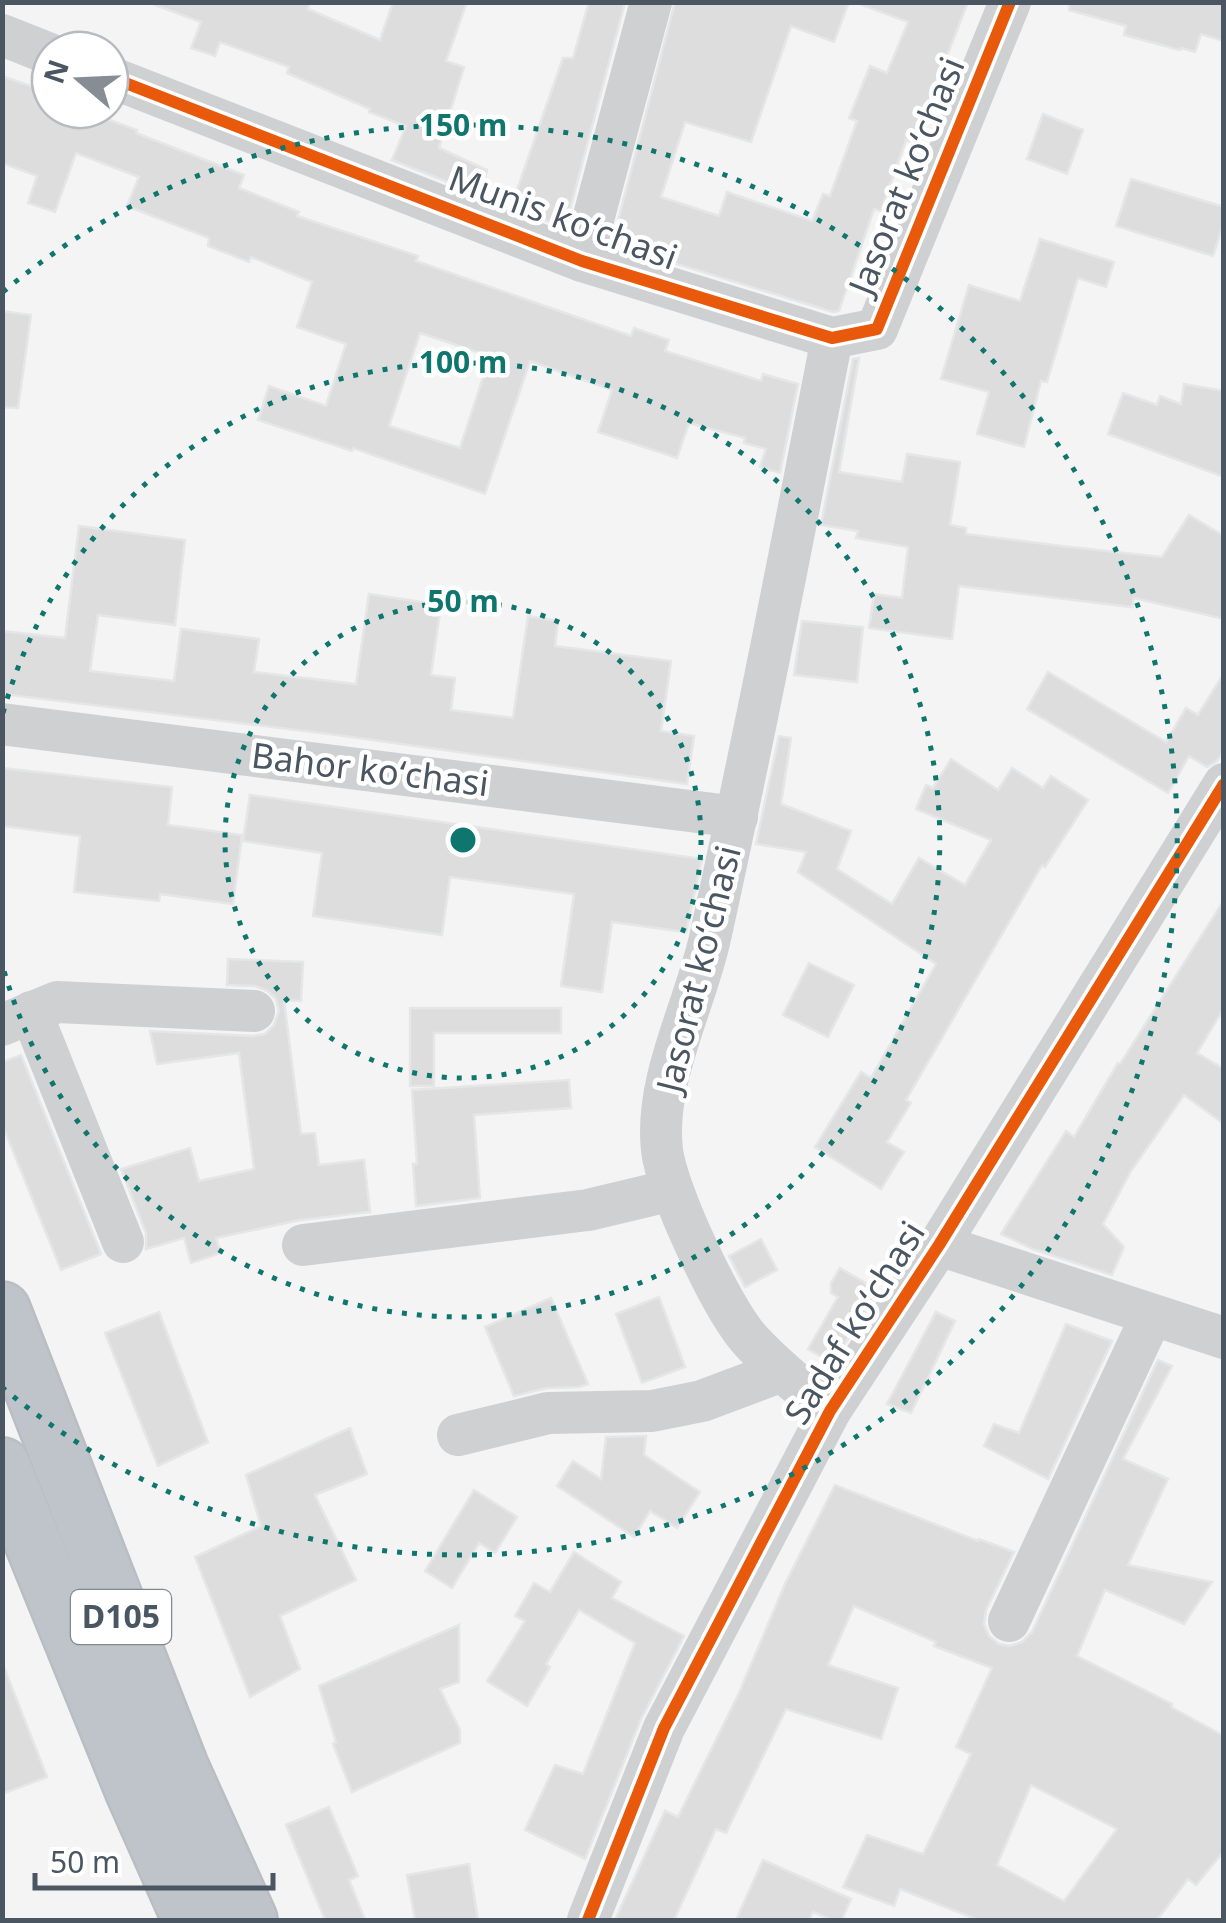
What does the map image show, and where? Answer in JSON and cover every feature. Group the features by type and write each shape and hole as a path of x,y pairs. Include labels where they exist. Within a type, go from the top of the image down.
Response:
{"highway":[{"name":"D105","path":"2,1310 156,1778 191,1920"},
{"name":"D105","path":"2,1466 156,1778 249,1920"}],"street":[{"path":"582,261 652,2"},
{"name":"Jasorat koʻchasi","path":"830,1412 748,1338 720,1292 672,1190 662,1150 665,1088 708,952 832,338 878,329 1010,2"},
{"path":"2,35 30,46"},
{"name":"Munis koʻchasi","path":"130,85 582,261 832,338"},
{"name":"Bahor koʻchasi","path":"2,724 737,817"},
{"name":"Sadaf koʻchasi","path":"588,1920 664,1728 830,1412 939,1246 1224,784"},
{"path":"123,1242 17,1018 57,1002 254,1012"},
{"path":"303,1245 588,1210 672,1190"},
{"path":"939,1246 1224,1338"},
{"path":"1009,1621 1152,1314"},
{"path":"458,1436 548,1413 652,1411 702,1401 782,1371"}],"building":[{"path":"310,2 308,9 380,40 393,2 467,2 446,61 464,67 439,148 487,170 481,195 392,160 406,126 287,73 289,67 220,42 215,56 191,48 201,22 155,5"},
{"path":"589,2 625,2 565,228 511,207 563,58 573,58"},
{"path":"675,2 849,2 834,42 791,26 751,142 685,122 661,197 719,216 727,192 812,221 823,194 830,196 857,121 849,118 870,66 887,73 908,22 862,2 968,2 913,143 906,140 881,211 874,209 839,311 612,244"},
{"path":"1070,2 1224,2 1224,41 1201,34 1195,52 1180,50 1124,35 1126,26 1069,10"},
{"path":"2,76 30,86 30,130 130,127 244,175 239,188 299,212 297,216 418,256 416,261 631,336 634,328 669,340 665,351 761,381 763,374 798,384 780,473 760,467 766,449 744,443 745,438 689,423 677,458 598,432 612,390 530,361 485,494 258,420 269,386 326,406 346,344 297,327 312,282 251,257 249,262 208,246 209,238 127,206 139,177 76,153 55,212 28,203 37,176 2,163","holes":["420,333 490,356 460,448 389,426"]},
{"path":"1043,114 1083,130 1067,174 1027,159"},
{"path":"1131,179 1224,207 1224,222 1213,256 1116,226"},
{"path":"1040,239 1114,262 1106,287 1078,278 1047,382 1041,381 1024,447 977,434 989,392 941,379 969,285 1020,301"},
{"path":"2,311 31,315 18,408 2,407"},
{"path":"859,358 839,472 902,482 907,454 960,462 950,525 966,528 966,534 1061,546 1162,557 1189,515 1224,536 1224,619 1134,598 1132,607 959,586 952,639 869,628 874,594 902,598 908,547 856,538 858,531 821,525 853,359"},
{"path":"1184,384 1224,391 1224,477 1108,434 1123,393 1157,405 1160,396 1181,404"},
{"path":"79,526 185,540 175,625 98,615 90,671 174,681 181,629 259,639 254,672 356,684 369,594 441,605 431,675 455,678 451,710 513,718 528,616 558,621 555,646 671,661 661,731 694,736 687,784 2,694 2,631 65,638"},
{"path":"802,621 863,627 857,682 794,675"},
{"path":"1048,672 1166,742 1186,708 1198,715 1224,673 1224,750 1207,767 1189,756 1168,793 1027,709"},
{"path":"779,736 791,738 781,804 851,831 837,869 892,904 919,858 965,885 991,840 916,809 926,785 933,788 951,759 998,790 1012,768 1043,788 1051,776 1088,800 1045,867 1042,865 906,1100 911,1103 887,1142 904,1152 881,1189 815,1147 861,1072 871,1078 936,964 798,872 806,852 756,844"},
{"path":"2,768 172,787 168,825 242,835 233,904 160,894 159,901 74,892 80,836 2,826"},
{"path":"250,795 702,859 686,932 612,922 602,992 561,986 574,894 450,877 442,935 313,916 322,853 243,841"},
{"path":"1224,900 1224,1008 1197,1053 1224,1069 1224,1124 1184,1095 1131,1171 1103,1224 1124,1247 1112,1275 1001,1234 1066,1131 1074,1137"},
{"path":"228,959 303,962 301,1001 284,1000 301,1134 315,1133 319,1165 364,1160 370,1212 300,1220 216,1238 221,1253 191,1263 184,1238 146,1249 146,1233 121,1169 190,1148 199,1181 254,1169 239,1053 157,1064 150,1031 265,1034 274,1025 279,1011 276,999 255,986 227,985"},
{"path":"809,963 854,985 828,1037 783,1015"},
{"path":"410,1008 561,1008 561,1033 434,1033 434,1086 410,1086"},
{"path":"21,1055 101,1254 61,1270 2,1124 2,1062"},
{"path":"569,1080 571,1108 474,1115 480,1198 416,1206 412,1090"},
{"path":"761,1239 777,1270 745,1287 729,1256"},
{"path":"840,1268 879,1291 832,1363 808,1349 838,1297 831,1293 831,1283"},
{"path":"659,1297 685,1367 642,1383 616,1314"},
{"path":"551,1298 588,1384 514,1396 485,1327"},
{"path":"159,1312 208,1442 158,1466 105,1333"},
{"path":"936,1312 955,1321 911,1413 887,1404"},
{"path":"1066,1324 1112,1341 1048,1479 984,1446 994,1424 1019,1433"},
{"path":"1158,1360 1172,1366 1123,1459 1168,1479 1128,1565 1212,1582 1184,1624 1105,1590 1077,1656 1172,1704 1171,1707 1224,1736 1224,1851 1196,1885 1188,1879 1157,1920 978,1920 900,1889 894,1906 843,1887 867,1835 923,1854 971,1754 956,1747 992,1668 934,1646 936,1642 854,1606 828,1665 898,1688 881,1739 786,1709 726,1833 716,1829 674,1920 615,1920 665,1811 678,1817 835,1485 1014,1552 986,1610 984,1624 989,1636 1010,1646 1022,1642 1032,1632","holes":["1031,1785 1117,1829 1064,1901 997,1865"]},
{"path":"350,1428 367,1474 315,1495 356,1580 280,1616 300,1669 250,1697 195,1557 261,1526 246,1475"},
{"path":"646,1436 644,1455 700,1492 677,1528 650,1511 634,1537 557,1486 573,1461 601,1479 606,1437"},
{"path":"474,1490 517,1517 495,1553 479,1543 452,1588 425,1571"},
{"path":"574,1552 621,1582 612,1598 684,1636 641,1719 585,1859 525,1830 555,1765 583,1774 635,1643 579,1610 546,1664 550,1667 527,1706 487,1681 525,1621 515,1616 534,1583 550,1592"},
{"path":"459,1625 459,1682 440,1689 460,1730 460,1743 352,1792 333,1744 336,1742 319,1686"},
{"path":"2,1667 47,1777 2,1794"},
{"path":"329,1807 358,1876 349,1880 365,1920 325,1920 286,1825"},
{"path":"763,1860 851,1899 842,1920 813,1912 809,1920 736,1920"},
{"path":"469,1864 478,1920 415,1920 407,1875"}],"cycle path":[{"path":"130,85 582,261 832,338 877,329 1010,2"},
{"path":"588,1920 664,1728 830,1411 939,1245 1224,784"}]}
